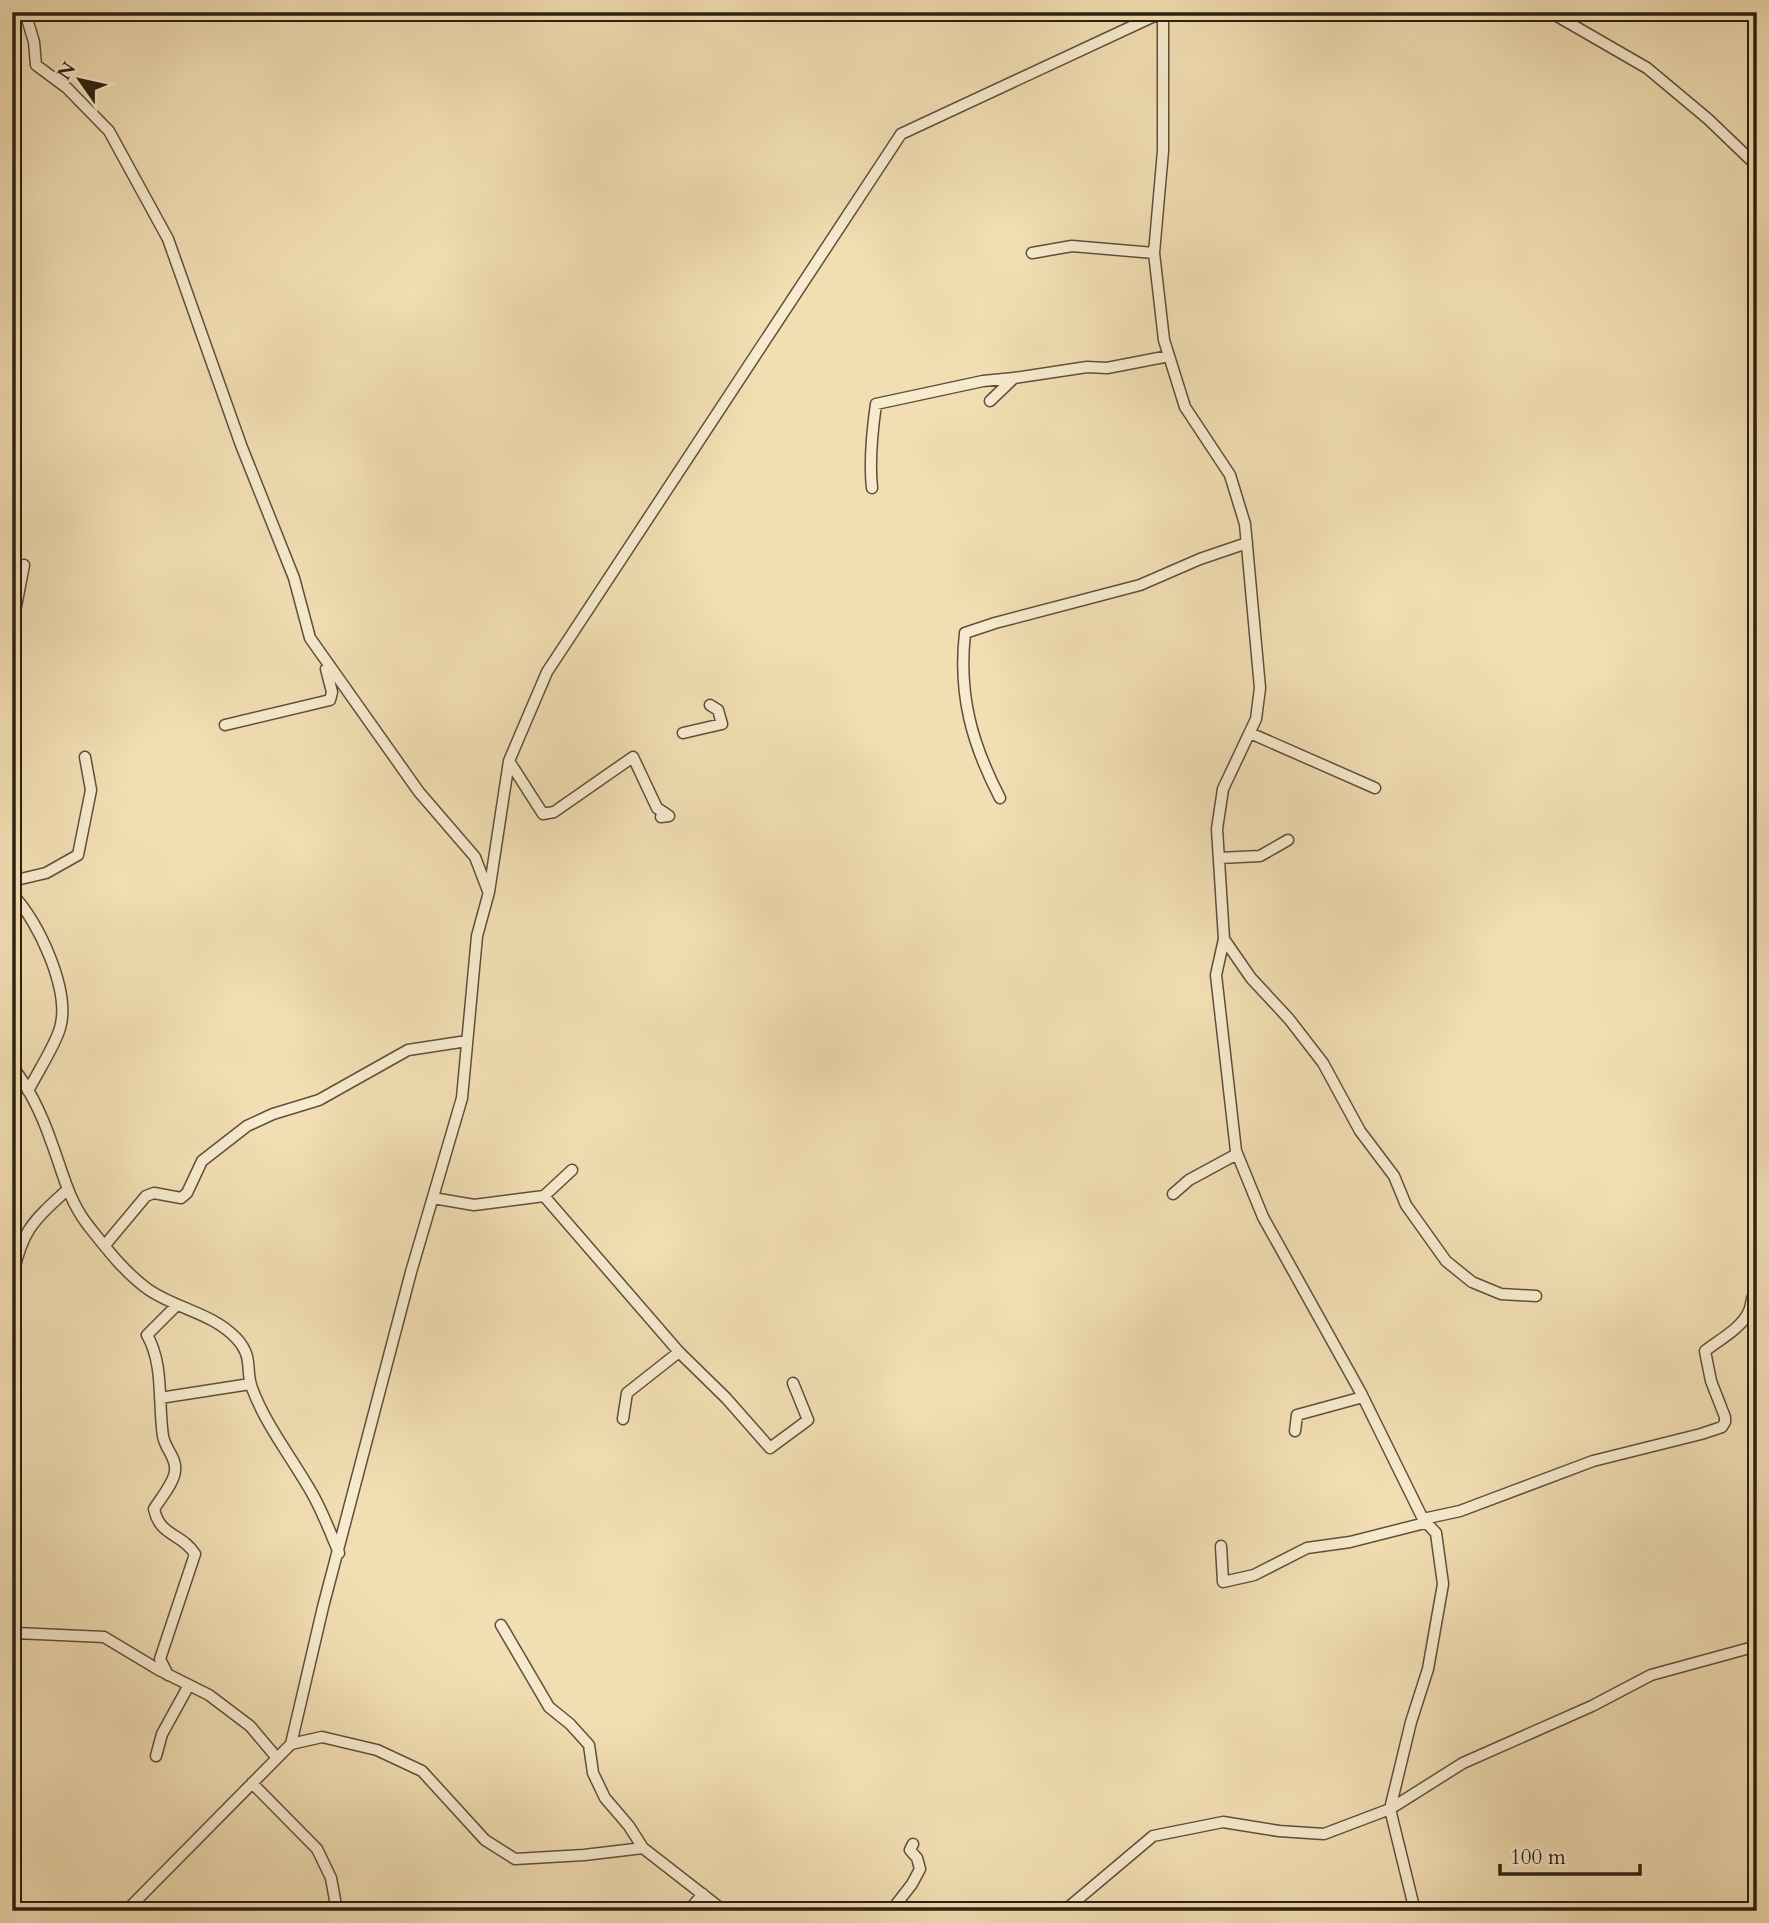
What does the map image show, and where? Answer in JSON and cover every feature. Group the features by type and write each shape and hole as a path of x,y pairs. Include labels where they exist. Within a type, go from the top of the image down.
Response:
{"street":[{"path":"25,12 34,42 36,65 67,88 110,131 168,239 241,444 294,578 310,638 329,676 332,692 330,700 225,725"},
{"path":"126,1911 291,1744 323,1607 411,1272 462,1098 477,936 489,892 509,761 547,672 901,134 1163,12 1163,150 1154,253 1164,340 1185,407 1230,475 1245,524 1260,688 1256,719 1223,789 1217,829 1224,939 1216,975 1237,1154 1263,1217 1363,1397 1424,1521 1436,1532 1443,1584 1428,1669 1411,1722 1390,1809 1415,1911"},
{"path":"1550,12 1647,68 1708,119 1757,166"},
{"path":"1032,253 1072,246 1154,253"},
{"path":"872,488 869,465 876,404 983,381 1087,367 1107,368 1169,356"},
{"path":"990,401 1014,378"},
{"path":"1000,799 983,765 966,708 962,663 965,633 1140,585 1200,559 1247,543"},
{"path":"12,627 24,565"},
{"path":"310,638 419,792 475,857 489,892"},
{"path":"683,733 722,724 718,710 710,705"},
{"path":"1250,733 1375,788"},
{"path":"12,881 46,873 78,855 91,790 85,757"},
{"path":"509,761 544,814 554,812 633,757 657,808 669,816 662,817"},
{"path":"1219,858 1260,856 1288,840"},
{"path":"12,894 24,906 32,920 55,972 63,1004 60,1028 29,1091"},
{"path":"1224,939 1251,978 1289,1019 1323,1063 1360,1130 1394,1176 1406,1205 1446,1261 1472,1282 1501,1294 1536,1296"},
{"path":"105,1245 146,1196 154,1193 181,1198 187,1193 202,1161 247,1126 273,1114 319,1100 408,1050 467,1041"},
{"path":"12,1066 29,1091 68,1189 85,1222 124,1268 149,1290 223,1327 237,1339 247,1353 250,1384 265,1416 314,1497 339,1553"},
{"path":"1173,1194 1189,1180 1237,1154"},
{"path":"433,1198 474,1205 544,1196 572,1170"},
{"path":"12,1279 19,1250 34,1220 68,1189"},
{"path":"544,1196 679,1352 726,1398 770,1448 808,1420 793,1383"},
{"path":"1221,1546 1223,1583 1254,1575 1307,1548 1350,1542 1424,1521 1593,1461 1722,1427 1726,1422 1711,1381 1705,1351 1739,1324 1749,1311 1750,1298 1757,1290"},
{"path":"168,1675 160,1659 195,1554 188,1544 167,1533 157,1522 154,1509 175,1473 174,1460 165,1447 159,1376 147,1335 177,1305"},
{"path":"623,1419 627,1393 679,1352"},
{"path":"160,1398 250,1384"},
{"path":"1295,1431 1297,1415 1363,1397"},
{"path":"12,1603 16,1633 12,1664"},
{"path":"501,1625 549,1707 570,1724 589,1745 593,1773 605,1798 629,1826 643,1848 724,1911"},
{"path":"16,1633 104,1637 168,1675 209,1695 250,1726 277,1758"},
{"path":"1064,1911 1153,1836 1223,1822 1279,1831 1324,1834 1390,1809 1463,1763 1592,1706 1651,1675 1757,1646"},
{"path":"156,1756 162,1734 189,1685"},
{"path":"291,1744 323,1737 377,1750 422,1771 485,1840 515,1858 584,1855 643,1848"},
{"path":"252,1783 317,1849 331,1878 337,1911"},
{"path":"891,1911 920,1869 910,1850 913,1844"},
{"path":"688,1911 703,1894"}]}
